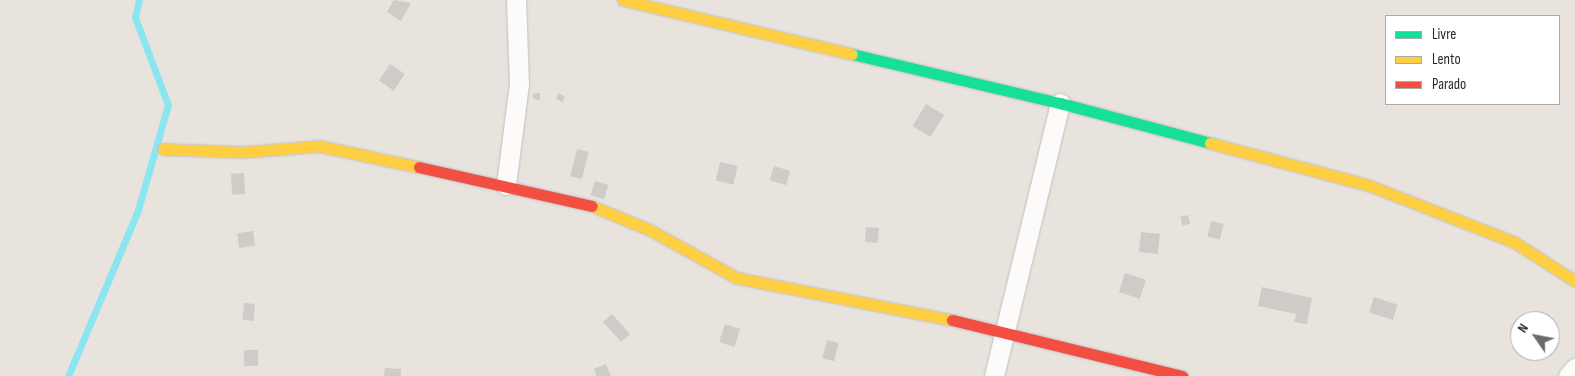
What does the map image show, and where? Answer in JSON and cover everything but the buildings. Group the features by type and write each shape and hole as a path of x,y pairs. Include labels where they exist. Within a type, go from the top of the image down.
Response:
{"street":[{"path":"506,185 519,84 516,0"},
{"path":"623,0 1060,103 1368,185 1514,242 1575,281"},
{"path":"994,376 1007,331 1060,103"},
{"path":"163,149 243,152 319,146 578,200 650,230 715,268 737,278 1007,331 1182,376"},
{"path":"1568,376 1575,368"}],"waterway":[{"path":"68,376 138,210 168,105 135,17 139,0"}],"traffic: fast":[{"path":"852,54 1060,103 1210,143"}],"traffic: slow":[{"path":"623,0 852,54"},
{"path":"1210,143 1368,185 1514,242 1575,281"},
{"path":"163,149 243,152 319,146 419,167"},
{"path":"592,206 650,230 737,278 952,320"}],"traffic: jam":[{"path":"419,167 592,206"},
{"path":"952,320 1182,376"}]}
